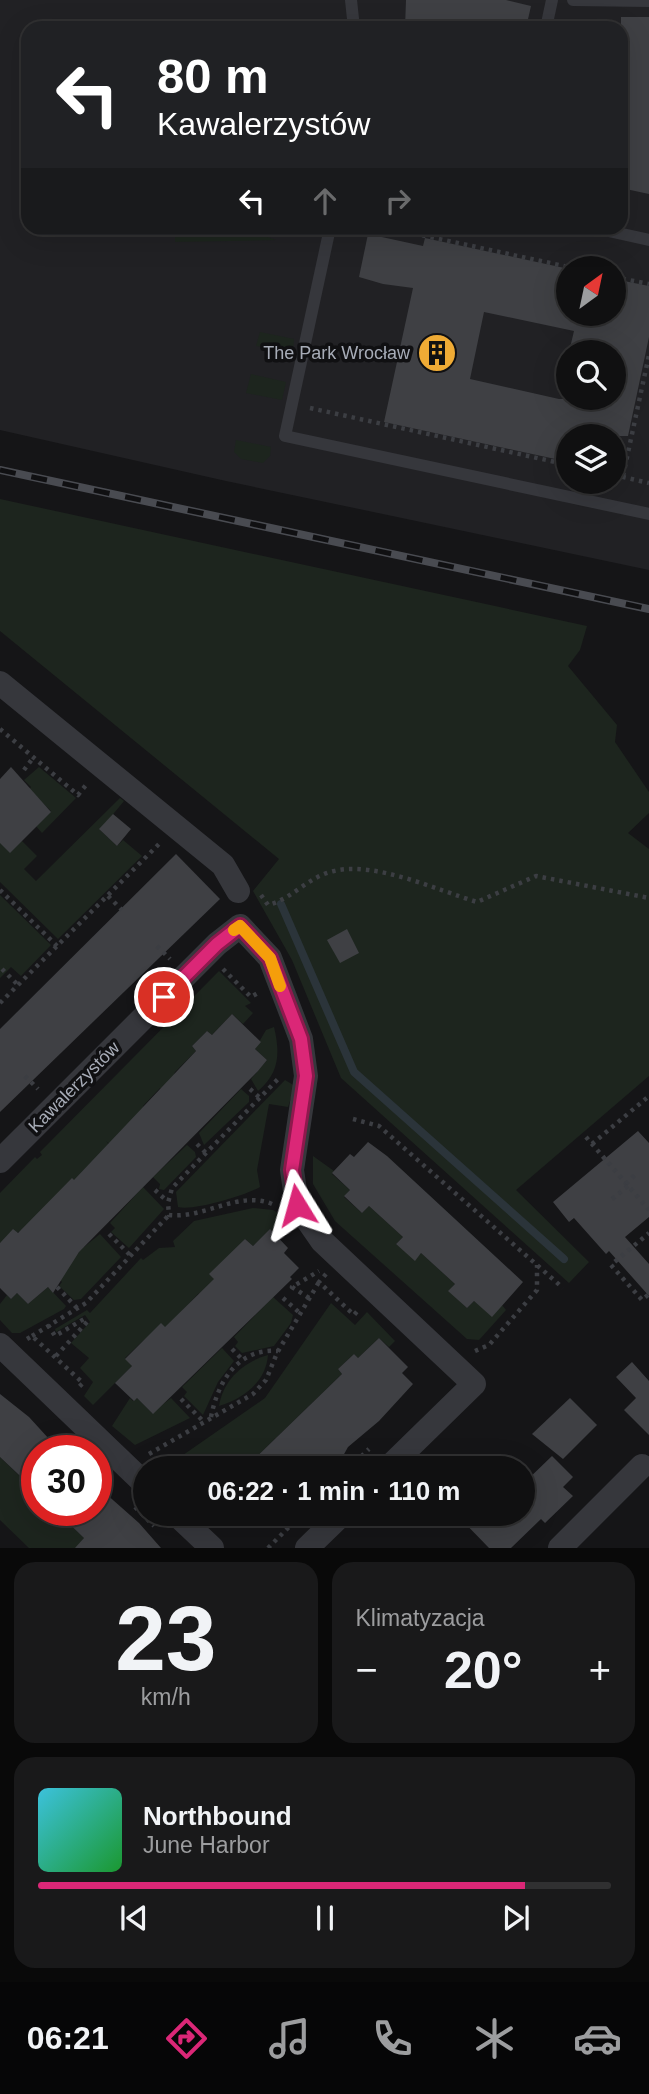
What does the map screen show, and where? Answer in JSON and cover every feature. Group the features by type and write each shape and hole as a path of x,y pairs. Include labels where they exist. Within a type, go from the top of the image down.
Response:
{"street":[{"path":"0,683 247,888"},
{"name":"Kawalerzystów","path":"0,1161 217,944 240,926 270,958 301,1039 306,1076 292,1170 297,1205 322,1241 474,1384 400,1456"},
{"path":"0,1345 133,1465"},
{"path":"560,1548 642,1466"},
{"path":"189,1526 212,1548"},
{"path":"307,1548 330,1526"}],"lane":[{"path":"351,0 353,21"},
{"path":"548,21 552,0"},
{"path":"573,0 649,1"},
{"path":"328,235 285,436 649,514"},
{"path":"626,235 649,240"}],"path":[{"path":"421,235 556,264"},
{"path":"626,279 649,284"},
{"path":"626,459 649,355"},
{"path":"292,404 556,462"},
{"path":"626,478 649,483"},
{"path":"0,729 78,794"},
{"path":"24,770 33,758"},
{"path":"0,1003 176,827"},
{"path":"247,888 268,905 282,897 295,894 325,874 365,868 477,902 536,876 649,898"},
{"path":"0,890 57,947"},
{"path":"108,896 122,910"},
{"path":"158,946 167,956"},
{"path":"2,969 18,985"},
{"path":"25,1076 41,1092"},
{"path":"250,1089 260,1098"},
{"path":"592,1144 649,1096"},
{"path":"352,1119 379,1126 563,1288"},
{"path":"586,1137 649,1210"},
{"path":"197,1144 206,1153"},
{"path":"612,1199 637,1173"},
{"path":"155,1190 168,1202"},
{"path":"32,1335 86,1303 169,1215"},
{"path":"648,1295 642,1300 611,1265 649,1233"},
{"path":"109,1234 131,1256"},
{"path":"309,1298 292,1287 320,1270 313,1263"},
{"path":"470,1350 479,1351 489,1345 537,1290 537,1265"},
{"path":"163,1456 204,1422 253,1394 266,1380 278,1351 302,1315 319,1282"},
{"path":"57,1287 77,1308"},
{"path":"283,1298 302,1315"},
{"path":"48,1325 55,1336 84,1318 87,1322 55,1357"},
{"path":"232,1349 242,1359"},
{"path":"211,1418 224,1379 242,1359 260,1350 278,1351"},
{"path":"181,1399 204,1422"},
{"path":"268,1548 291,1526"}],"shaded area":[{"path":"0,0 649,0 649,570 226,481 0,430"},
{"path":"175,235 262,235 276,240 175,242"},
{"path":"260,332 294,339 293,352 256,346"},
{"path":"251,374 286,382 282,400 246,393"},
{"path":"236,440 271,447 270,456 263,463 241,459 234,452"},
{"path":"0,499 587,626 580,650 568,666 617,725 615,742 649,792 649,813 628,833 649,849 649,1076 516,1190 589,1262 569,1283 341,1078 292,960 253,891 279,859 0,631"},
{"path":"39,767 76,798 42,833 36,826 51,811 29,790 31,787 24,780"},
{"path":"120,798 124,801 100,830 117,846 123,840 142,856 58,939 0,882 0,843 22,841 37,856 24,869 36,881"},
{"path":"0,895 51,945 21,976 11,967 0,978"},
{"path":"219,971 251,1003 245,1006 253,1013 243,1024 232,1014 212,1035 207,1031 192,1046 196,1051 175,1072 167,1095 160,1088 143,1106 150,1113 113,1147 106,1141 112,1148 88,1175 46,1213 0,1243 0,1193 35,1157 37,1159 42,1155 40,1152"},
{"path":"274,1027 276,1062 271,1077 258,1091 251,1079 267,1060 255,1049 266,1030"},
{"path":"285,1080 295,1086 288,1107 269,1104 257,1170 260,1187 219,1202 178,1207 176,1192"},
{"path":"241,1089 249,1096 249,1102 204,1145 199,1133"},
{"path":"187,1145 195,1152 196,1157 164,1190 159,1189 160,1184 153,1177"},
{"path":"313,1156 334,1171 332,1174 350,1190 344,1197 362,1213 369,1206 403,1237 396,1244 415,1260 421,1253 455,1284 449,1291 467,1308 474,1301 492,1316 502,1305 506,1310 479,1340 467,1339 335,1221 313,1184"},
{"path":"143,1187 164,1209 129,1248 111,1232 115,1228 110,1223"},
{"path":"253,1208 273,1210 283,1216 272,1231 253,1246 245,1239 218,1283 198,1294 181,1312 184,1317 144,1340 125,1358 132,1366 93,1405 84,1396 93,1382 80,1368 89,1358 71,1343 90,1322 85,1315 56,1332 55,1329 87,1310 90,1313 141,1258 143,1260 159,1248 175,1247 173,1241 194,1221"},
{"path":"100,1234 121,1257 81,1299 74,1300 59,1286 62,1282 58,1278 79,1252 79,1242 84,1247"},
{"path":"48,1287 66,1306 64,1309 20,1333 12,1333 0,1320 0,1304 7,1295 11,1299 17,1293 28,1304"},
{"path":"273,1297 293,1315 291,1323 274,1346 242,1353 235,1346 238,1342 234,1337"},
{"path":"331,1303 355,1325 367,1312 395,1341 389,1347 379,1338 358,1358 354,1354 338,1369 342,1374 257,1456 182,1456 265,1398"},
{"path":"222,1348 234,1361 218,1382 203,1415 184,1396 187,1392 182,1387"},
{"path":"268,1355 263,1373 252,1388 219,1406 225,1388 236,1373 250,1362"},
{"path":"130,1398 133,1401 137,1398 152,1413 171,1398 190,1418 135,1445 112,1426"},
{"path":"0,1457 21,1477 21,1526 72,1526 84,1538 81,1548 29,1548 0,1520"}],"building":[{"path":"406,0 506,0 531,6 528,21 405,21"},
{"path":"621,17 649,17 649,194 628,190 628,21 621,21"},
{"name":"The Park Wrocław","path":"368,235 423,246 425,238 556,266 556,326 626,326 626,281 649,286 649,337 628,436 626,424 556,424 556,459 384,422 413,288 359,277","holes":["484,312 574,331 572,340 626,340 626,410 556,410 556,398 470,379"]},
{"path":"11,767 51,812 10,853 0,843 0,779"},
{"path":"113,814 131,829 117,846 99,829"},
{"path":"176,854 220,899 0,1112 0,1029"},
{"path":"347,929 359,953 340,963 327,940"},
{"path":"232,1014 261,1042 255,1049 267,1060 79,1252 53,1293 48,1287 28,1304 17,1293 11,1299 0,1288 0,1243 13,1229 18,1233 72,1178 74,1180 196,1051 192,1046 207,1031 212,1035"},
{"path":"638,1131 649,1143 649,1217 625,1237 649,1264 649,1296 609,1251 606,1254 574,1218 569,1222 553,1202"},
{"path":"368,1142 387,1156 523,1282 492,1317 474,1301 467,1308 448,1291 455,1284 421,1253 415,1261 396,1244 403,1237 369,1206 362,1213 344,1196 350,1190 332,1173 350,1154 354,1157"},
{"path":"270,1229 288,1248 284,1253 299,1268 290,1277 292,1279 153,1414 137,1398 134,1401 115,1383 132,1366 125,1359 161,1323 165,1327 214,1279 209,1274 245,1239 253,1246"},
{"path":"379,1338 408,1367 402,1373 413,1384 379,1421 348,1447 343,1456 257,1456 342,1374 338,1369 354,1354 358,1358"},
{"path":"632,1362 649,1381 649,1435 624,1410 636,1398 616,1377"},
{"path":"0,1394 29,1417 45,1435 21,1435 21,1477 0,1457"},
{"path":"570,1398 597,1425 563,1459 532,1434"},
{"path":"552,1456 573,1477 563,1487 573,1496 545,1523 541,1519 535,1525 535,1472"},
{"path":"112,1499 133,1518 133,1526 142,1526 161,1548 75,1548 84,1538 72,1526 112,1526"},
{"path":"468,1526 534,1526 511,1548 489,1548"}],"waterway":[{"path":"281,904 354,1072 564,1259"}],"railway":[{"path":"0,470 649,609"}],"slow traffic":[{"path":"234,930 240,926 270,958 280,986"}],"place":[{"name":"The Park Wrocław","path":"437,353"}],"route":[{"path":"164,997 217,944 240,926 270,958 301,1039 306,1076 292,1170 297,1205"}]}
